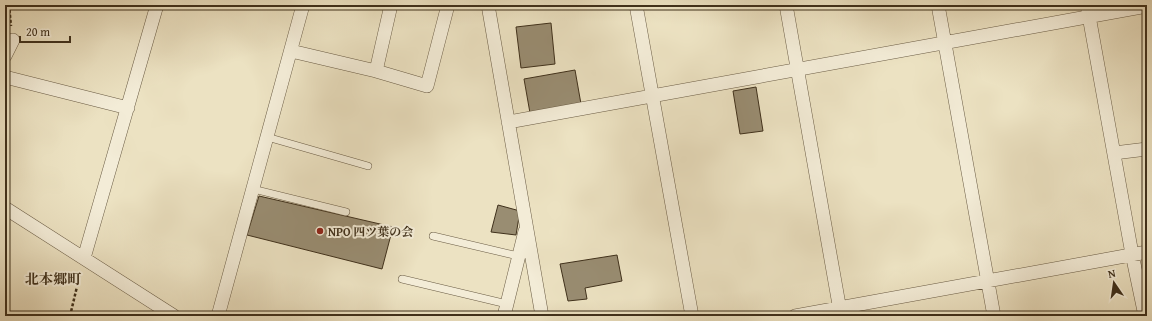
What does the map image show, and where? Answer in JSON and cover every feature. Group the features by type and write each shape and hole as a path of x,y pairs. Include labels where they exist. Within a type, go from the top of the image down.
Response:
{"street":[{"path":"84,258 157,5"},
{"path":"218,316 303,5"},
{"path":"376,71 391,5"},
{"path":"291,51 376,71 426,86 448,5"},
{"path":"488,5 542,316"},
{"path":"636,5 692,316"},
{"path":"786,5 840,312"},
{"path":"938,5 994,316"},
{"path":"508,122 945,43 1088,11 1147,6"},
{"path":"1088,11 1132,254 1145,316"},
{"path":"5,56 13,40"},
{"path":"5,77 128,108"},
{"path":"1114,153 1147,149"},
{"path":"5,208 174,316"},
{"path":"506,310 526,227"},
{"path":"795,316 840,312 988,281 1147,252"}],"lane":[{"path":"267,137 368,166"},
{"path":"253,189 346,212"},
{"path":"433,236 518,256"},
{"path":"402,279 506,310"}],"path":[{"path":"9,5 13,40"},
{"path":"70,316 84,258"}],"building":[{"path":"551,23 555,64 521,68 516,27"},
{"path":"575,70 581,104 530,113 524,79"},
{"path":"756,87 763,131 740,134 733,91"},
{"name":"NPO 四ツ葉の会","path":"259,196 393,227 382,269 247,235"},
{"path":"498,205 520,211 516,235 491,232"},
{"path":"617,255 622,281 585,288 587,299 568,301 560,264"}],"place":[{"name":"NPO 四ツ葉の会","path":"320,231"}],"district":[{"name":"北本郷町","path":"53,279"}]}
